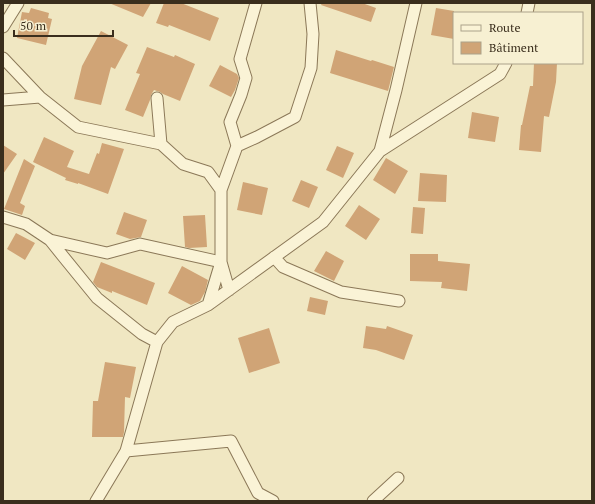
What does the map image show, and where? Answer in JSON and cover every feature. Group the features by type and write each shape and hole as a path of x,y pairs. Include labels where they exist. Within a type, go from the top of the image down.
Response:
{"street":[{"path":"3,27 18,3"},
{"path":"229,290 221,262 221,190 237,146 230,122 246,78 240,59 256,3"},
{"path":"237,146 295,117 311,68 313,34 310,3"},
{"path":"380,151 416,3"},
{"path":"3,58 40,97 78,126 161,144 183,164 208,172 221,190"},
{"path":"96,501 126,451 157,342 173,322 208,305 322,222 380,151 500,74 505,64"},
{"path":"3,100 40,97"},
{"path":"157,98 161,144"},
{"path":"3,217 26,224 50,240 96,298 142,334 157,342"},
{"path":"50,240 107,253 140,244 221,262"},
{"path":"274,257 283,267 341,292 399,301"},
{"path":"208,305 221,262"},
{"path":"126,451 231,441 258,493 273,501"},
{"path":"373,501 398,478"}],"building":[{"path":"109,3 151,3 143,17"},
{"path":"164,3 181,3 219,18 210,41 169,25 168,27 156,23"},
{"path":"322,3 362,3 376,8 371,22 321,5"},
{"path":"31,8 49,13 48,18 52,19 46,45 17,38 22,12 29,13"},
{"path":"436,8 454,11 453,39 431,35"},
{"path":"101,31 128,45 115,69 111,67 101,105 74,99 82,66"},
{"path":"147,47 174,57 175,55 195,64 180,101 154,90 143,117 125,110 140,74 136,73"},
{"path":"336,50 394,67 388,91 330,73"},
{"path":"534,64 557,64 556,82 549,117 544,116 541,152 519,150 521,125 530,86 533,86"},
{"path":"220,65 237,74 239,78 231,97 209,86"},
{"path":"472,112 499,117 495,142 468,138"},
{"path":"44,137 74,151 67,167 89,174 97,153 99,154 102,143 124,149 108,194 65,180 66,178 33,162"},
{"path":"3,145 17,154 3,174"},
{"path":"337,146 354,153 343,178 326,170"},
{"path":"386,158 408,171 395,194 373,180"},
{"path":"24,159 35,166 20,203 25,206 22,215 4,209"},
{"path":"420,173 447,175 446,202 418,201"},
{"path":"301,180 318,187 309,208 292,201"},
{"path":"243,182 268,188 262,215 237,210"},
{"path":"359,205 380,219 366,240 345,226"},
{"path":"413,207 425,208 423,234 411,233"},
{"path":"124,212 147,220 141,237 130,239 116,234"},
{"path":"205,215 207,247 185,247 183,216"},
{"path":"16,233 35,243 25,260 7,249"},
{"path":"326,251 344,261 334,281 314,271"},
{"path":"410,254 438,254 438,261 470,264 467,291 441,288 442,282 410,281"},
{"path":"101,262 155,283 147,305 112,291 112,293 97,287 93,282"},
{"path":"182,266 208,280 205,292 200,301 191,305 168,293"},
{"path":"310,297 328,301 325,315 307,311"},
{"path":"366,326 386,329 387,326 413,335 404,360 376,350 363,348"},
{"path":"269,328 280,363 249,373 238,338"},
{"path":"105,362 136,367 130,398 125,397 123,437 92,437 93,401 98,401"}]}
